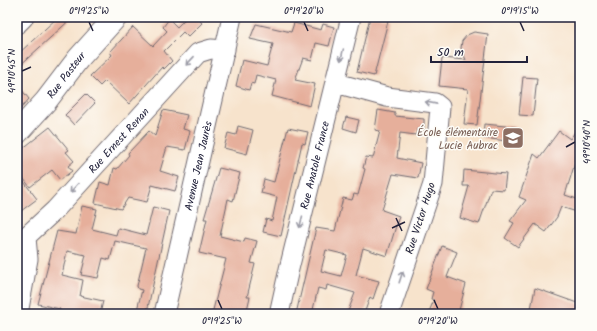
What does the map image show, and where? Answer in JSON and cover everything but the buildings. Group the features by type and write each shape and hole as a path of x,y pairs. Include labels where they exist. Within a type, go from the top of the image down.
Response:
{"main road":[{"path":"17,22 22,17"},
{"name":"Rue Pasteur","path":"17,133 46,101 74,63 116,17"}],"street":[{"name":"Avenue Jean Jaurès","path":"164,314 232,17"},
{"name":"Rue Anatole France","path":"279,314 351,17"},
{"name":"Rue Ernest Renan","path":"21,241 55,210 198,53 211,49 225,50"},
{"name":"Rue Victor Hugo","path":"336,83 387,97 435,103 440,107 432,184 389,314"},
{"path":"18,314 28,259 21,241"}],"place":[{"name":"École élémentaire Lucie Aubrac","path":"513,138"}]}
